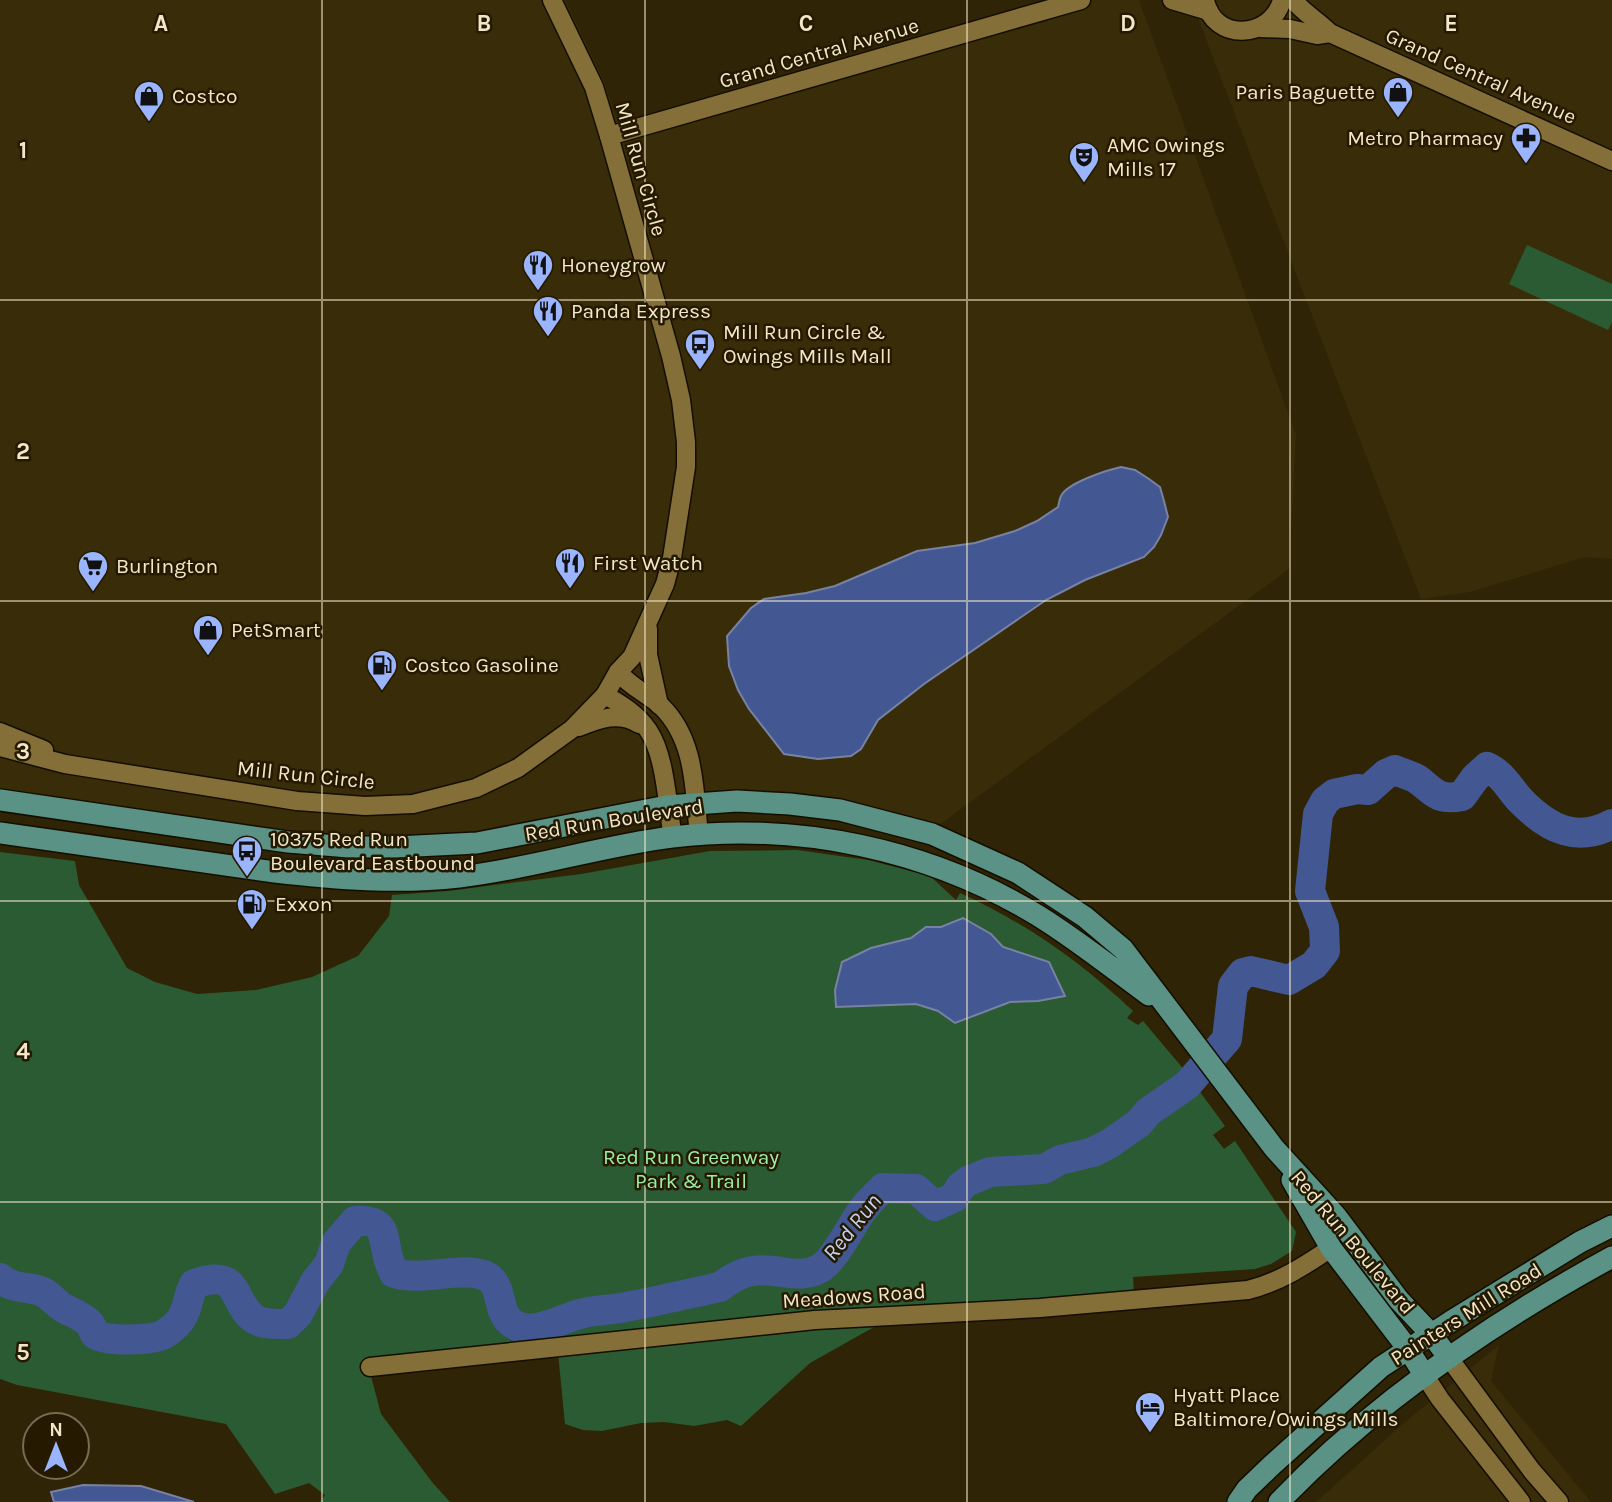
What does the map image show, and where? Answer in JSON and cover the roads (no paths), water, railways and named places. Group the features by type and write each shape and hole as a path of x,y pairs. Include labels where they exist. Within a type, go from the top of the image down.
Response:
{"main road":[{"name":"Red Run Boulevard","path":"0,800 288,842 349,847 477,843 667,806 737,801 840,810 932,834 1018,873 1085,917 1123,949 1274,1148 1336,1216 1399,1300 1431,1334 1448,1358"},
{"name":"Red Run Boulevard","path":"0,833 317,877 405,881 505,870 673,837 740,833 821,838 922,861 1003,895 1038,915 1165,1007"},
{"name":"Red Run Boulevard","path":"1274,1148 1331,1248 1408,1349 1425,1376"},
{"name":"Painters Mill Road","path":"1238,1502 1247,1489 1272,1465 1381,1367 1580,1242 1612,1226"},
{"name":"Painters Mill Road","path":"1279,1502 1320,1460 1448,1358 1526,1306 1612,1257"}],"street":[{"name":"Grand Central Avenue","path":"609,136 1081,0"},
{"name":"Grand Central Avenue","path":"1172,0 1207,5 1223,26 1235,31 1261,28 1290,29 1317,35 1330,33"},
{"path":"1261,28 1272,20 1282,0"},
{"name":"Grand Central Avenue","path":"1293,0 1302,11 1317,20 1330,33 1612,161"},
{"name":"Mill Run Circle","path":"0,747 43,760 297,801 365,806 413,804 476,788 518,768 572,729 605,695 618,672 632,657 665,584 672,558 686,467 684,420 671,356 594,87 555,1"},
{"path":"649,624 648,655 659,705"},
{"path":"618,672 630,686 659,705 679,729 687,748 693,775 699,835"},
{"path":"605,695 640,720 649,732 658,756 673,837"},
{"path":"572,729 600,719 616,717 634,721 649,732"},
{"name":"Mill Run Circle","path":"0,732 118,773"},
{"name":"Meadows Road","path":"370,1367 841,1318 1040,1308 1248,1290 1268,1285 1291,1274 1331,1248"},
{"name":"Red Run Boulevard","path":"1448,1358 1532,1471 1559,1502"},
{"name":"Red Run Boulevard","path":"1425,1376 1521,1502"}],"water":[{"path":"1121,467 1135,470 1160,487 1168,517 1154,547 1144,557 1085,580 1046,600 924,684 878,720 861,749 851,756 818,759 784,754 749,709 729,666 727,636 751,608 764,599 835,586 917,551 975,543 1015,531 1058,507 1061,496 1071,486"},
{"path":"963,918 991,934 1003,947 1049,962 1065,996 1010,1002 955,1023 938,1011 916,1004 836,1007 835,990 842,962 871,948 911,938 926,927 941,927"},
{"path":"83,1485 141,1486 194,1502 54,1502 51,1492"}],"waterway":[{"name":"Red Run","path":"0,1278 11,1285 45,1293 62,1307 87,1321 100,1337 127,1340 154,1337 168,1331 183,1315 194,1284 210,1280 221,1280 229,1284 242,1306 256,1320 288,1324 298,1314 315,1282 329,1264 336,1243 355,1221 372,1222 381,1229 394,1273 416,1276 459,1272 480,1274 494,1283 509,1321 525,1328 542,1327 589,1312 633,1306 720,1287 749,1272 762,1270 808,1273 825,1265 863,1209 883,1188 916,1189 935,1206 955,1197 960,1187 968,1181 990,1172 1044,1169 1060,1160 1093,1152 1139,1123 1148,1112 1187,1085 1227,1039 1233,986 1243,973 1251,971 1289,980 1314,965 1325,951 1324,927 1310,891 1318,814 1325,801 1334,794 1357,789 1368,790 1386,774 1395,770 1417,779 1442,796 1462,796 1487,767 1502,778 1532,811 1553,826 1575,833 1599,830 1612,824"}],"place":[{"name":"Paris Baguette","path":"1398,119"},
{"name":"Costco","path":"149,123"},
{"name":"Metro Pharmacy","path":"1526,165"},
{"name":"AMC Owings Mills 17","path":"1084,184"},
{"name":"Honeygrow","path":"538,292"},
{"name":"Panda Express","path":"548,338"},
{"name":"Mill Run Circle & Owings Mills Mall","path":"700,371"},
{"name":"First Watch","path":"570,590"},
{"name":"Burlington","path":"93,593"},
{"name":"PetSmart","path":"208,657"},
{"name":"Costco Gasoline","path":"382,692"},
{"name":"10375 Red Run Boulevard Eastbound","path":"247,878"},
{"name":"Exxon","path":"252,931"},
{"name":"Hyatt Place Baltimore/Owings Mills","path":"1150,1434"}],"park label":[{"name":"Red Run Greenway Park & Trail","path":"691,1169"}]}
